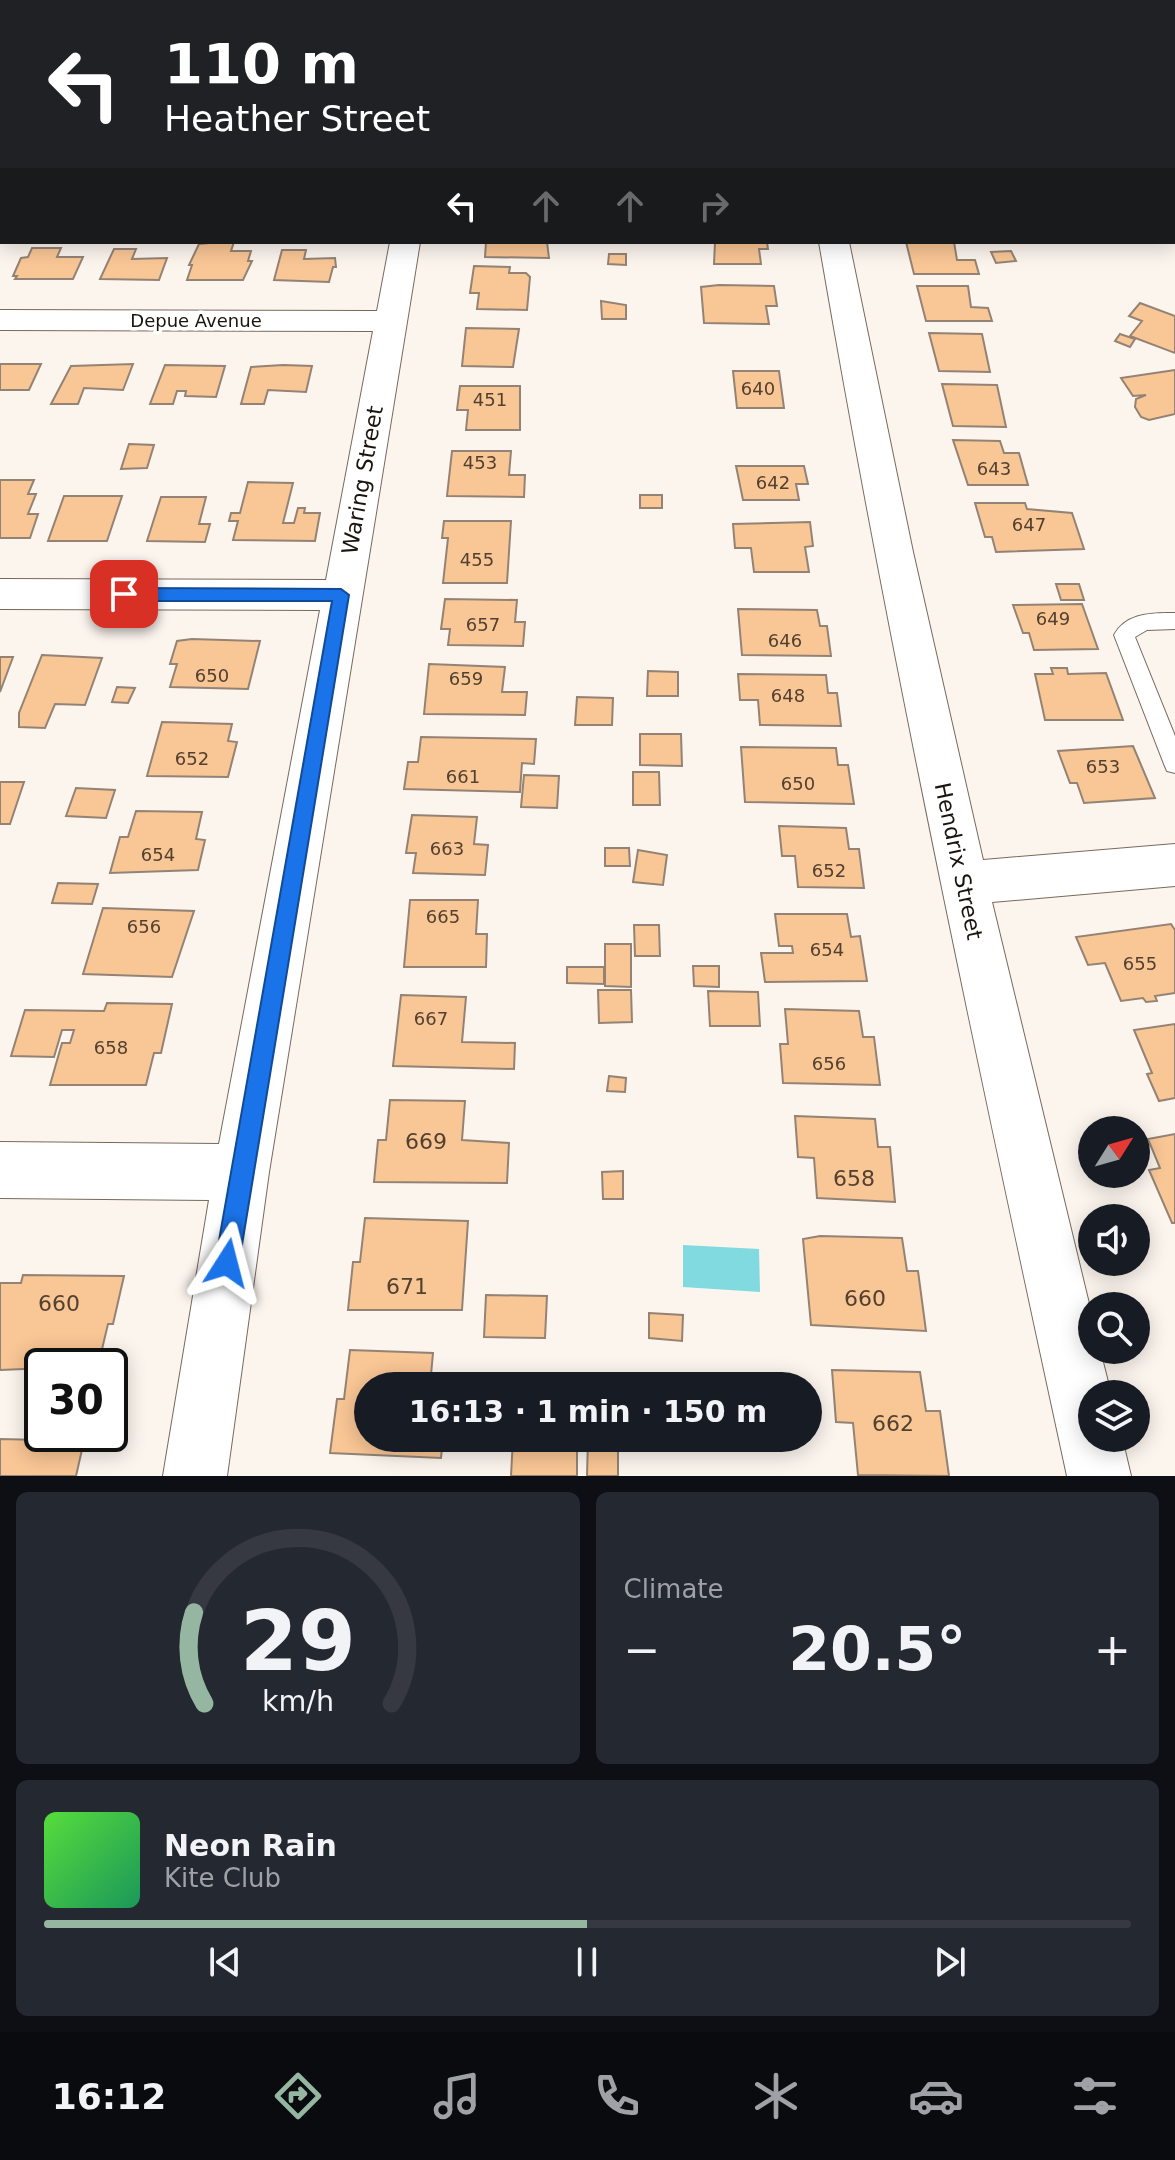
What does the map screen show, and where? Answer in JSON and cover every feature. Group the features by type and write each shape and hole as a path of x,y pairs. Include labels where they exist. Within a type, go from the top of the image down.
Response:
{"street":[{"name":"Waring Street","path":"195,1476 241,1172 405,244"},
{"name":"Hendrix Street","path":"834,244 867,425 963,883 1099,1476"},
{"name":"Depue Avenue","path":"0,320 392,321"},
{"path":"0,594 341,595"},
{"path":"963,883 1175,865"},
{"path":"0,1170 241,1172"}],"lane":[{"path":"1175,621 1141,623 1130,627 1124,635 1175,764"}],"water":[{"path":"683,1245 759,1249 760,1292 683,1287"}],"building":[{"path":"199,244 233,244 231,251 251,251 248,261 252,261 243,280 187,280 192,265 189,265"},
{"path":"486,244 547,244 549,258 485,257"},
{"path":"715,244 767,244 768,249 759,249 761,264 714,264"},
{"path":"906,244 954,244 957,260 975,260 979,274 914,274"},
{"path":"32,248 61,248 57,257 83,257 73,279 15,279 17,276 13,276 21,258 28,257"},
{"path":"114,249 136,249 132,259 167,258 159,280 100,279"},
{"path":"282,250 306,250 304,259 335,258 336,267 333,267 329,282 274,280"},
{"path":"1011,251 1016,261 996,263 991,252"},
{"path":"609,254 626,254 626,265 608,264"},
{"path":"474,266 510,267 509,273 526,273 530,277 527,310 477,309 479,293 470,293"},
{"path":"774,286 777,306 766,306 769,324 704,323 701,287"},
{"path":"917,286 968,286 971,307 988,308 992,321 926,321"},
{"path":"601,301 626,305 626,319 602,319"},
{"path":"1140,303 1175,316 1175,353 1130,336 1142,321 1129,316"},
{"path":"466,328 519,329 513,367 462,366"},
{"path":"929,333 982,334 990,372 939,371"},
{"path":"1120,334 1135,339 1130,347 1115,341"},
{"path":"0,364 41,364 29,390 0,390"},
{"path":"133,364 123,390 84,388 78,404 51,404 71,366"},
{"path":"165,365 225,366 216,397 185,396 186,391 177,391 173,404 150,404"},
{"path":"312,366 306,392 268,390 264,404 241,404 251,367"},
{"path":"1175,370 1175,414 1149,420 1141,417 1135,407 1136,399 1146,395 1133,396 1121,378"},
{"path":"733,371 779,371 784,408 737,408"},
{"path":"942,384 997,385 1006,427 953,426"},
{"path":"460,386 520,386 520,430 466,430 468,410 457,410"},
{"path":"953,440 1000,441 1004,453 1019,453 1028,485 968,485"},
{"path":"129,444 154,445 147,468 121,469"},
{"path":"452,451 511,451 509,475 525,475 524,497 447,496"},
{"path":"736,466 804,466 808,484 796,484 799,500 743,500"},
{"path":"0,480 34,480 28,494 36,494 28,514 38,514 30,538 0,538"},
{"path":"248,482 293,483 283,523 294,523 298,508 305,508 304,513 320,513 315,541 233,540 238,521 229,521 231,513 240,513"},
{"path":"640,495 662,495 662,508 640,508"},
{"path":"64,496 122,496 107,541 48,541"},
{"path":"161,497 206,497 199,524 210,524 205,542 147,541"},
{"path":"975,503 1025,503 1027,509 1072,513 1084,549 996,552 992,537 985,537"},
{"path":"444,521 511,521 507,583 443,583 448,538 442,538"},
{"path":"810,522 813,546 805,547 809,572 754,572 751,548 735,548 733,524"},
{"path":"1056,584 1079,584 1084,600 1061,600"},
{"path":"445,599 517,600 515,622 525,622 523,646 448,645 450,629 441,629"},
{"path":"1082,604 1098,649 1034,650 1029,633 1023,633 1013,605"},
{"path":"738,609 817,610 820,626 827,626 831,656 742,655"},
{"path":"177,641 260,641 248,689 170,687 177,664 170,664"},
{"path":"42,655 102,658 85,705 55,704 45,728 19,727 19,713"},
{"path":"0,657 13,657 0,692"},
{"path":"429,664 505,667 502,692 527,692 525,715 424,714"},
{"path":"1051,668 1067,668 1068,674 1106,673 1123,720 1045,720 1035,674 1053,674"},
{"path":"648,671 678,672 678,696 647,696"},
{"path":"738,674 826,675 828,693 837,693 841,726 760,725 758,700 740,700"},
{"path":"117,687 135,688 128,703 112,702"},
{"path":"577,697 613,698 612,725 575,725"},
{"path":"162,722 232,724 228,741 237,742 228,777 147,776"},
{"path":"640,734 681,734 682,766 640,765"},
{"path":"421,737 536,739 534,764 522,763 520,792 404,789 408,762 418,762"},
{"path":"1133,746 1155,798 1084,803 1077,783 1070,783 1058,751"},
{"path":"741,747 836,748 838,765 848,765 854,804 745,802"},
{"path":"633,772 659,772 660,805 633,805"},
{"path":"524,775 559,776 557,808 521,807"},
{"path":"0,782 24,782 10,824 0,824"},
{"path":"76,788 115,790 106,818 66,816"},
{"path":"136,811 202,812 196,839 205,840 198,870 110,873 120,837 128,837"},
{"path":"412,815 477,817 474,844 488,845 485,875 413,873 416,853 406,853"},
{"path":"779,826 846,828 849,849 859,849 864,888 798,887 795,856 782,856"},
{"path":"605,848 629,848 630,866 605,866"},
{"path":"638,850 667,855 663,885 633,882"},
{"path":"58,883 98,884 92,904 52,903"},
{"path":"410,900 478,900 476,934 487,934 486,967 404,967"},
{"path":"103,908 194,911 172,977 83,974"},
{"path":"775,914 847,914 851,937 860,936 867,981 765,982 761,953 793,953 792,946 779,946"},
{"path":"1171,924 1175,930 1175,993 1155,996 1157,1001 1146,1002 1143,998 1121,1001 1105,963 1088,965 1076,937"},
{"path":"634,925 659,925 660,956 635,956"},
{"path":"605,944 631,944 631,987 605,986"},
{"path":"693,966 719,966 719,987 694,986"},
{"path":"567,967 604,967 604,984 567,983"},
{"path":"598,990 631,990 632,1022 599,1023"},
{"path":"708,991 758,992 760,1026 710,1026"},
{"path":"401,995 466,997 462,1042 515,1043 514,1069 393,1066"},
{"path":"107,1003 172,1004 161,1053 154,1053 146,1085 50,1085 62,1043 70,1043 74,1030 62,1030 54,1057 11,1056 25,1010 104,1011"},
{"path":"785,1009 859,1011 863,1037 874,1037 880,1085 783,1083 780,1044 788,1044"},
{"path":"1175,1024 1175,1098 1159,1101 1147,1074 1152,1073 1134,1030"},
{"path":"609,1076 626,1078 625,1092 607,1091"},
{"path":"390,1100 465,1101 462,1140 509,1143 507,1183 374,1182 378,1140 386,1140"},
{"path":"795,1116 875,1119 878,1147 890,1147 895,1202 817,1198 814,1158 798,1157"},
{"path":"1175,1134 1175,1223 1172,1223 1150,1172 1160,1168 1150,1139"},
{"path":"623,1171 623,1199 603,1199 602,1172"},
{"path":"365,1218 468,1221 462,1310 348,1310 353,1262 360,1262"},
{"path":"820,1236 902,1238 907,1271 918,1271 926,1331 811,1325 803,1239"},
{"path":"23,1275 124,1276 113,1324 108,1324 102,1348 24,1348 24,1369 0,1370 0,1283 21,1283"},
{"path":"486,1295 547,1296 545,1338 484,1337"},
{"path":"649,1313 683,1315 682,1341 649,1338"},
{"path":"350,1350 433,1353 431,1372 354,1372 354,1452 442,1452 441,1458 330,1453 337,1399 344,1399"},
{"path":"832,1370 920,1372 926,1411 940,1411 949,1476 858,1475 853,1423 836,1422"},
{"path":"0,1439 24,1440 24,1452 81,1452 76,1476 0,1476"},
{"path":"512,1452 577,1452 577,1476 511,1476"},
{"path":"588,1452 618,1452 618,1476 587,1476"}],"route":[{"path":"124,594 341,595 227,1263"}]}
